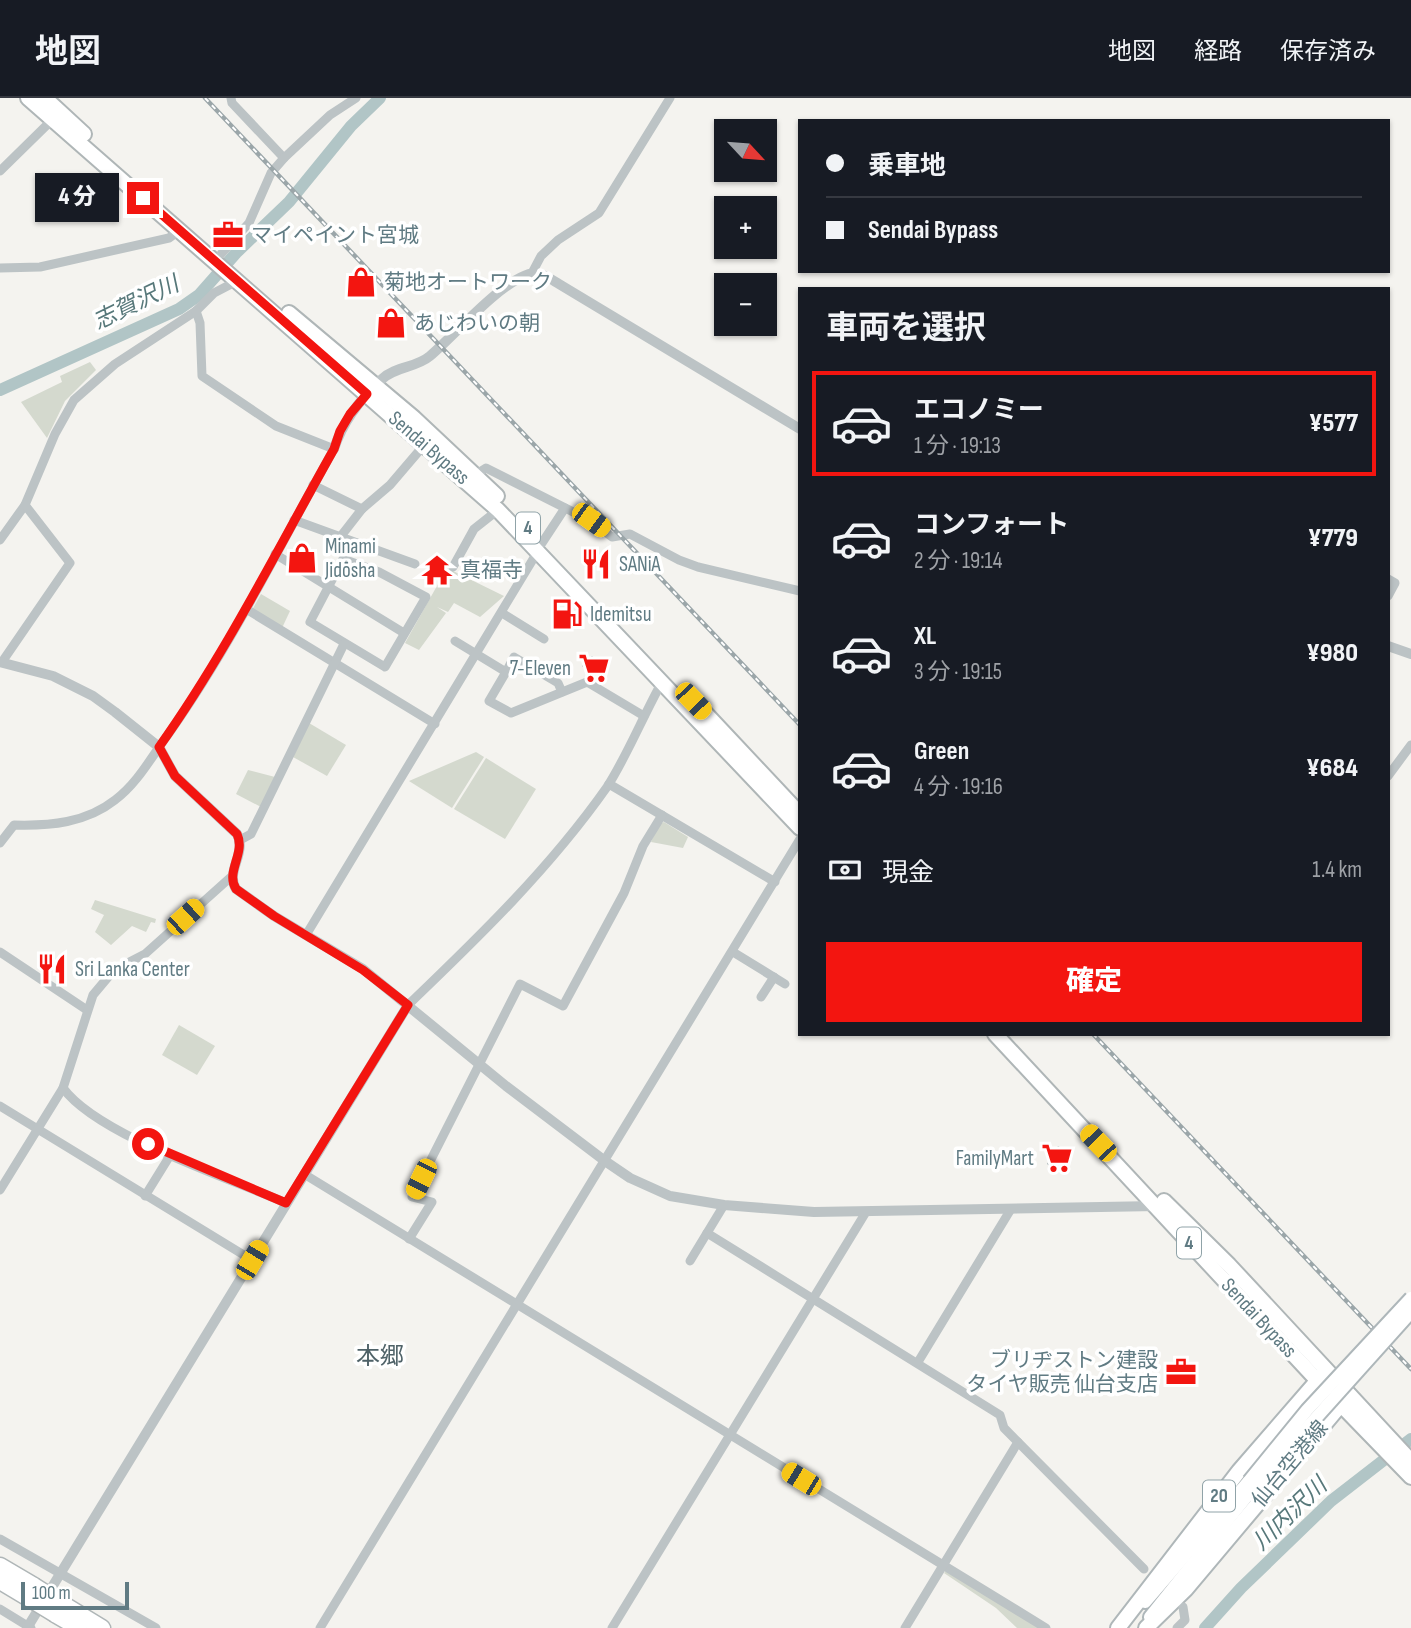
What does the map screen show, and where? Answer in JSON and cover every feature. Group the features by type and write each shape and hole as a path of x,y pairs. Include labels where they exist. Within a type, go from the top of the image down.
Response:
{"highway":[{"path":"0,1566 30,1592"},
{"path":"0,1581 30,1592 102,1628"},
{"path":"58,1608 79,1628"}],"main road":[{"name":"Sendai Bypass","path":"28,98 180,230 220,257"},
{"name":"Sendai Bypass","path":"45,98 220,257 233,273 475,475 662,682 798,826"},
{"name":"Sendai Bypass","path":"371,390 425,444 540,547 798,812"},
{"name":"Sendai Bypass","path":"997,1036 1157,1206 1401,1453 1411,1477"},
{"name":"Sendai Bypass","path":"1010,1036 1322,1375"},
{"path":"1141,1628 1307,1410 1411,1298"},
{"path":"1120,1628 1411,1312"},
{"name":"仙台空港線","path":"1120,1628 1238,1471 1322,1375"},
{"name":"仙台空港線","path":"1146,1628 1186,1589 1345,1399"}],"street":[{"path":"231,98 232,103 284,158"},
{"path":"220,257 249,223 271,173 330,116 356,98"},
{"path":"532,273 541,256 599,213 670,98"},
{"path":"0,171 53,119"},
{"path":"0,268 40,267 169,239 180,230"},
{"path":"0,540 25,505 55,434 74,400 115,364 196,311 233,273"},
{"path":"0,843 14,825 64,823 86,816 113,802 127,790 198,691 334,449 350,414 371,390 394,370 427,359 512,282 532,273 544,275 798,428"},
{"path":"196,311 201,323 202,376 276,426 334,449"},
{"path":"341,536 362,509 390,485 425,444"},
{"path":"475,475 486,468 591,520 612,537 630,534 698,567 798,591"},
{"path":"313,485 362,509"},
{"path":"0,1191 62,1088 93,995 114,970 145,954 232,876 241,847 240,840 175,776 159,747 116,712 72,685 29,668 1,662 69,564 25,505"},
{"path":"306,935 565,508"},
{"path":"453,567 474,528 498,510"},
{"path":"294,520 415,564"},
{"path":"275,554 404,633"},
{"path":"379,572 386,554"},
{"path":"343,559 379,572 426,597 385,667 310,622 328,587 343,559"},
{"path":"246,609 435,724"},
{"path":"502,614 544,639"},
{"path":"455,642 506,671"},
{"path":"240,840 251,834 344,644"},
{"path":"1390,647 1411,654"},
{"path":"562,692 558,683 514,657 489,701 511,713 587,682 644,716"},
{"path":"0,1609 28,1627 408,1005 503,914 609,784 662,682"},
{"path":"1390,772 1411,745"},
{"path":"609,784 775,882"},
{"path":"409,1239 430,1204 412,1197 520,985 563,1006 624,893 643,846 662,815"},
{"path":"320,1628 798,842"},
{"path":"232,876 236,889 363,970 605,1161 630,1178 670,1196 724,1205 814,1212 1157,1206"},
{"path":"0,952 86,1010"},
{"path":"733,952 785,984"},
{"path":"761,997 774,977"},
{"path":"62,1088 72,1101 124,1133 286,1203"},
{"path":"0,1106 252,1260"},
{"path":"145,1196 172,1154"},
{"path":"304,1174 1046,1628"},
{"path":"690,1261 724,1205"},
{"path":"918,1362 1011,1209"},
{"path":"612,1628 866,1212"},
{"path":"707,1233 1000,1415 1004,1428 1144,1569"},
{"path":"905,1628 1018,1442"},
{"path":"0,1539 156,1628"},
{"path":"1177,1628 1185,1619 1183,1607"}],"shaded area":[{"path":"90,362 96,370 65,401 47,438 21,402 62,382 60,376"},
{"path":"447,568 504,596 480,617 454,603 448,612 437,607 446,613 419,650 405,643"},
{"path":"261,594 290,611 282,628 252,610"},
{"path":"309,723 346,745 327,776 293,757"},
{"path":"476,752 484,757 452,808 409,781"},
{"path":"486,758 536,789 505,839 454,809"},
{"path":"248,770 275,777 261,807 236,794"},
{"path":"664,822 688,837 683,848 651,842 659,824"},
{"path":"95,900 156,919 155,923 151,922 146,932 132,926 111,945 95,932 104,915 91,909"},
{"path":"179,1025 215,1046 197,1075 162,1055"},
{"path":"946,1571 1041,1628 1017,1628 996,1608 944,1573"}],"building":[{"name":"7-Eleven","path":"592,656 606,670 597,680 582,666"},
{"name":"FamilyMart","path":"1058,1146 1068,1152 1056,1170 1047,1164"}],"waterway":[{"name":"志賀沢川","path":"0,390 179,309 199,295 236,253 289,202 351,126 380,98"},
{"name":"川内沢川","path":"1205,1628 1241,1588 1331,1501 1411,1439"}],"railway":[{"path":"205,98 798,723"},
{"path":"1095,1036 1411,1369"}],"place":[{"name":"マイペイント宮城","path":"228,235"},
{"name":"菊地オートワーク","path":"361,282"},
{"name":"あじわいの朝","path":"391,323"},
{"name":"Minami Jidōsha","path":"302,558"},
{"name":"SANiA","path":"596,564"},
{"name":"真福寺","path":"437,570"},
{"name":"Idemitsu","path":"567,614"},
{"name":"7-Eleven","path":"594,668"},
{"name":"Sri Lanka Center","path":"52,969"},
{"name":"FamilyMart","path":"1057,1158"},
{"name":"ブリヂストン建設 タイヤ販売 仙台支店","path":"1181,1372"}],"district":[{"name":"本郷","path":"380,1356"}],"route":[{"path":"143,198 367,394 340,431 334,449 233,634 185,712 159,747 175,776 237,834 241,847 232,876 233,887 274,916 363,970 408,1005 286,1203 148,1144"}]}
